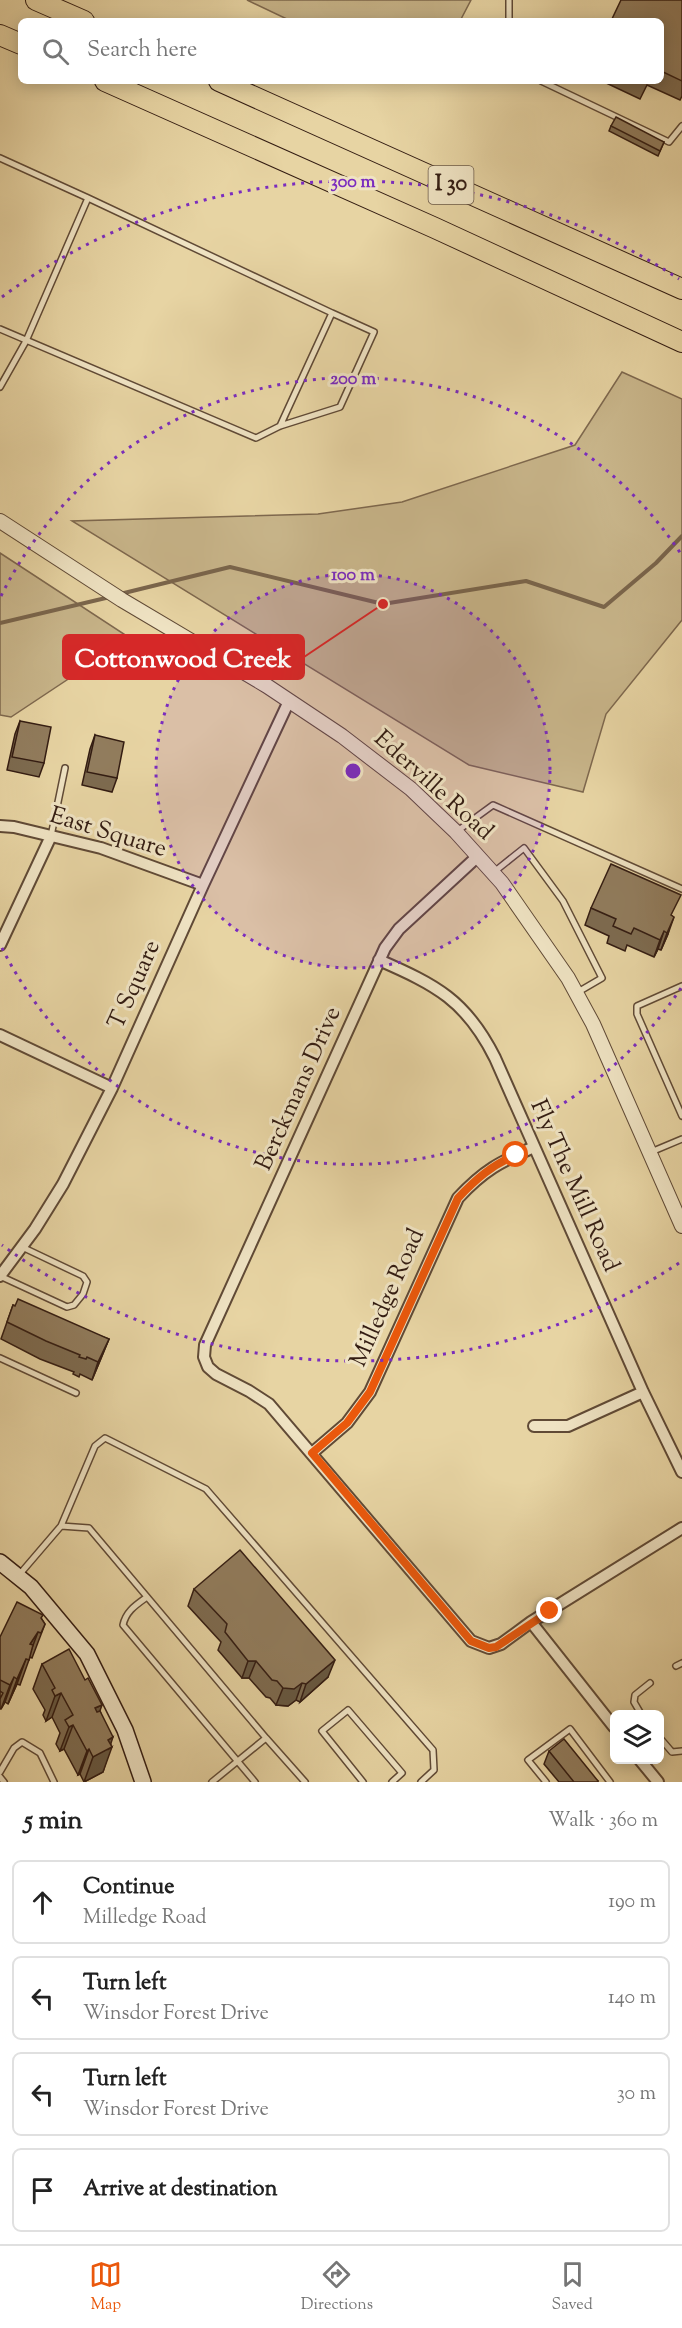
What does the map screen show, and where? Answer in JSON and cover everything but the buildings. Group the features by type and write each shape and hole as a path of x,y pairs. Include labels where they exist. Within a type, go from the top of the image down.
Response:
{"highway":[{"path":"36,0 77,18"},
{"path":"56,0 90,18"},
{"path":"0,35 18,43"},
{"path":"0,43 18,50"},
{"name":"I 30","path":"110,84 682,342"},
{"name":"I 30","path":"226,84 682,290"}],"main road":[{"path":"0,1562 31,1587 87,1654 125,1730 143,1782"}],"street":[{"name":"Ederville Road","path":"0,521 186,640 290,701 342,736 411,789 456,832 494,873 548,948 576,993 593,1024 682,1226"},
{"name":"T Square","path":"0,1276 35,1229 63,1184 112,1088 202,885 290,701"},
{"name":"East Square","path":"0,826 101,848 202,885"},
{"path":"0,945 51,836"},
{"name":"Berckmans Drive","path":"312,1453 269,1404 216,1374 208,1367 204,1357 205,1345 379,960 399,929 478,856"},
{"name":"Fly The Mill Road","path":"379,960 440,990 469,1015 480,1030 495,1058 643,1392 682,1472"},
{"path":"0,1035 112,1088"},
{"name":"Milledge Road","path":"312,1453 347,1423 370,1392 458,1198 498,1162 534,1147"},
{"path":"534,1426 568,1426 643,1392"},
{"path":"312,1453 471,1641 489,1648 496,1647 531,1622 682,1528"},
{"path":"531,1622 610,1721"},
{"path":"643,1764 658,1782"}],"lane":[{"path":"509,0 509,18"},
{"path":"547,84 669,142 681,129"},
{"path":"0,158 374,332 340,407 280,426 256,438 0,330"},
{"path":"0,387 26,341 88,198"},
{"path":"280,426 332,313"},
{"path":"51,836 65,768"},
{"path":"456,832 493,805 682,889"},
{"path":"494,873 524,848 563,901 602,978 576,993"},
{"path":"682,987 636,1006 637,1014 682,1116"},
{"path":"650,1152 682,1139"},
{"path":"0,1276 67,1307 74,1305 82,1294 87,1282 83,1276 21,1247"},
{"path":"0,1358 76,1393"},
{"path":"18,1576 61,1526 95,1446 105,1438 206,1489 433,1750 434,1770 420,1782"},
{"path":"61,1526 89,1528 305,1782"},
{"path":"147,1597 129,1611 123,1625 255,1782"},
{"path":"639,1710 634,1702 635,1695 650,1683"},
{"path":"363,1782 322,1731 348,1710 402,1773 392,1782"},
{"path":"546,1782 528,1760 570,1729 610,1782"},
{"path":"212,1782 266,1738"},
{"path":"0,1772 14,1748 22,1742 40,1753 54,1782"},
{"path":"664,1743 672,1752 682,1751"},
{"path":"0,1777 4,1782"}],"shaded area":[{"path":"247,0 471,0 462,18 285,18"},
{"path":"622,372 682,399 682,620 606,714 583,792 469,765 72,521 318,514 402,502 575,445"},
{"path":"0,553 130,638 11,717 0,715"}],"waterway":[{"path":"120,594 230,567 383,604 526,581 604,607 656,563 682,536"},
{"path":"0,623 110,597"}],"place":[{"name":"Cottonwood Creek","path":"383,604"}],"route":[{"path":"516,1155 498,1162 458,1198 370,1392 347,1423 312,1453 471,1641 480,1646 496,1647 550,1611"}]}
